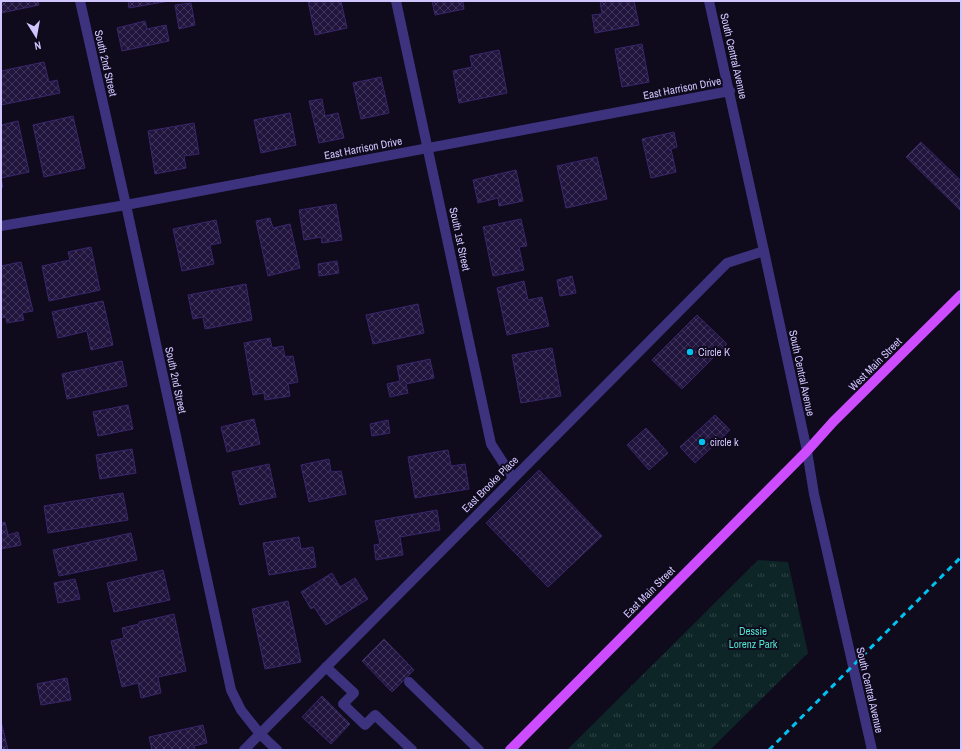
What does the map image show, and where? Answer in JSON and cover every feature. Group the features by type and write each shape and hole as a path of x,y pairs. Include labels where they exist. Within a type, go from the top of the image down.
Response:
{"main road":[{"name":"West Main Street","path":"807,451 833,422 961,295"},
{"name":"East Main Street","path":"510,750 807,451"}],"street":[{"name":"South 2nd Street","path":"80,1 126,205 231,690 241,710 260,734 277,750"},
{"name":"South 1st Street","path":"396,1 491,444 513,478"},
{"name":"South Central Avenue","path":"709,1 730,91 807,451 814,494 872,750"},
{"name":"East Harrison Drive","path":"1,226 126,205 730,91"},
{"name":"East Brooke Place","path":"244,750 727,263 764,251"},
{"path":"326,667 354,693 343,704 365,725 375,715 412,750"},
{"path":"409,682 479,750"}],"green space":[{"name":"Dessie Lorenz Park","path":"758,560 788,562 808,653 710,750 567,750"}],"building":[{"path":"1,1 38,1 39,5 1,13"},
{"path":"128,1 169,1 129,8"},
{"path":"308,1 341,1 347,28 315,35"},
{"path":"432,1 463,1 464,9 435,15"},
{"path":"600,1 634,1 639,25 595,33 592,15 602,14"},
{"path":"191,3 195,25 179,29 175,5"},
{"path":"145,21 147,29 166,25 169,41 122,51 117,28"},
{"path":"642,44 649,82 622,87 615,49"},
{"path":"499,50 507,93 459,103 453,71 472,67 470,56"},
{"path":"44,62 49,82 57,80 60,93 1,105 1,71"},
{"path":"381,77 389,113 361,119 353,83"},
{"path":"322,99 325,116 338,113 344,138 319,143 309,101"},
{"path":"290,113 296,145 261,153 254,120"},
{"path":"73,116 85,168 44,177 33,125"},
{"path":"18,121 29,172 1,178 1,125"},
{"path":"194,123 199,154 184,156 186,168 155,174 148,131"},
{"path":"674,132 677,147 671,149 676,172 651,178 642,139"},
{"path":"921,142 961,181 961,211 906,157"},
{"path":"597,157 607,199 566,208 557,166"},
{"path":"516,170 523,201 499,206 498,198 478,203 473,180"},
{"path":"336,204 342,240 322,243 321,237 304,240 299,210"},
{"path":"270,218 273,228 290,224 300,268 268,276 256,221"},
{"path":"521,219 527,246 519,247 524,270 493,276 483,227"},
{"path":"216,220 221,243 210,245 214,264 182,271 173,229"},
{"path":"91,247 100,290 49,301 42,266 70,260 68,252"},
{"path":"337,261 339,273 319,276 318,264"},
{"path":"21,262 33,311 22,313 24,320 7,323 6,317 1,318 1,266"},
{"path":"572,276 576,293 560,296 557,280"},
{"path":"524,281 528,300 542,297 549,326 507,335 497,288"},
{"path":"246,284 252,320 205,329 203,317 193,319 188,295"},
{"path":"103,301 113,345 91,350 87,331 58,338 52,312"},
{"path":"418,304 424,333 373,344 366,315"},
{"name":"Circle K","path":"697,315 727,344 682,389 652,360"},
{"path":"270,338 272,348 283,346 285,357 293,356 298,382 288,384 290,396 265,400 264,393 253,395 244,343"},
{"path":"552,348 561,396 521,403 512,355"},
{"path":"430,359 434,378 406,384 408,393 390,397 387,384 400,381 397,366"},
{"path":"122,361 127,386 67,399 62,374"},
{"path":"128,405 133,429 98,436 93,412"},
{"path":"715,415 730,430 695,463 680,447"},
{"path":"254,419 260,444 227,452 221,427"},
{"path":"388,420 390,433 372,436 370,424"},
{"path":"646,428 668,453 649,470 627,445"},
{"path":"132,449 136,473 100,479 96,455"},
{"path":"448,450 451,466 465,464 469,489 415,498 408,457"},
{"path":"329,459 331,472 341,471 346,494 309,502 301,465"},
{"path":"269,464 276,497 240,505 232,472"},
{"path":"539,470 602,536 548,587 486,523"},
{"path":"123,493 128,520 48,533 44,506"},
{"path":"437,510 440,530 400,537 403,555 376,560 374,545 380,544 375,521"},
{"path":"5,522 8,535 18,532 21,545 1,549 1,523"},
{"path":"131,533 137,560 59,576 53,550"},
{"path":"299,537 301,549 313,547 316,567 269,575 263,543"},
{"path":"163,570 170,600 114,612 107,583"},
{"path":"332,573 340,587 355,578 368,599 326,625 314,607 311,609 301,592"},
{"path":"75,579 80,599 58,603 54,583"},
{"path":"288,601 301,662 265,669 252,609"},
{"path":"174,614 186,671 158,677 161,693 141,698 138,683 122,687 111,641 124,638 122,628 139,624 139,622"},
{"path":"384,639 414,670 392,692 362,661"},
{"path":"67,678 71,700 41,705 37,684"},
{"path":"322,696 350,724 331,744 302,717"},
{"path":"1,721 8,750 1,750"},
{"path":"203,725 207,743 194,746 195,750 152,750 149,737"}],"railway":[{"path":"769,750 961,557"}],"place":[{"name":"Circle K","path":"690,352"},
{"name":"circle k","path":"702,442"}]}
